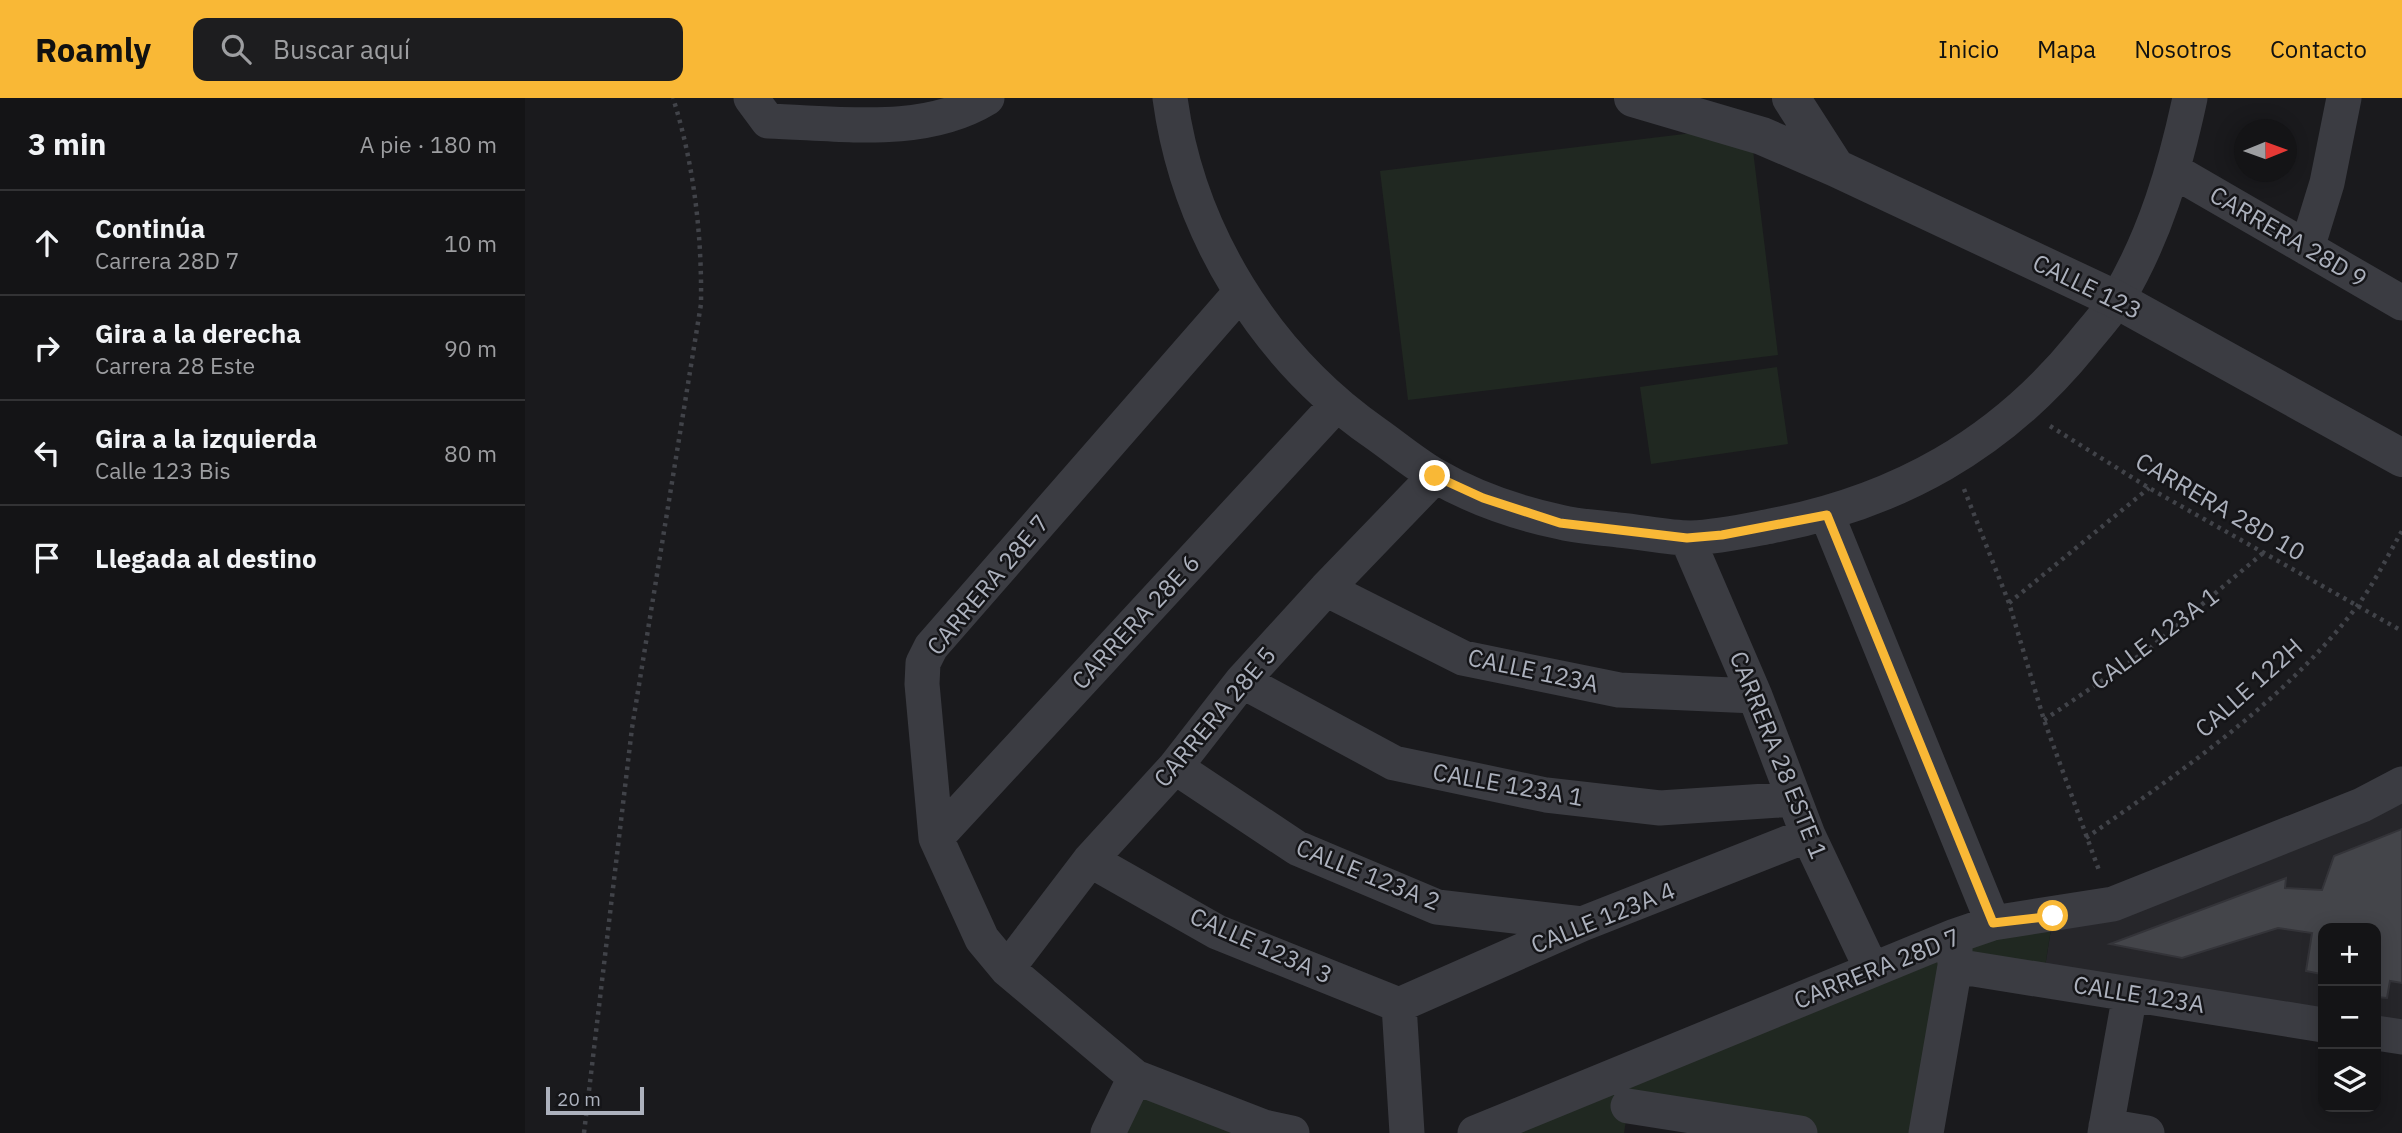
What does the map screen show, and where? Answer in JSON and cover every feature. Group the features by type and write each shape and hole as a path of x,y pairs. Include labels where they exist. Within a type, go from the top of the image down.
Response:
{"street":[{"path":"751,98 768,121 893,124 940,118 964,111 986,98"},
{"path":"1170,98 1174,132 1200,212 1240,293 1283,350 1336,405 1435,476 1483,498 1560,523 1687,538 1722,535 1827,515 1879,496 1952,459 2022,409 2069,360 2117,300 2150,234 2174,171 2190,98"},
{"name":"CALLE 123","path":"1633,98 1762,136 1836,168 2117,300 2402,458"},
{"path":"1733,98 1762,136"},
{"path":"1791,98 1836,168"},
{"path":"2307,248 2327,183 2344,98"},
{"name":"CARRERA 28D 9","path":"2174,171 2402,303"},
{"name":"CARRERA 28E 7","path":"1135,1077 1007,969 982,939 936,838 922,684 923,663 931,647 1240,293"},
{"name":"CARRERA 28E 6","path":"936,838 1336,405"},
{"name":"CARRERA 28E 5","path":"1007,969 1090,860 1175,767 1243,681 1326,589 1435,476"},
{"path":"1827,515 1993,923"},
{"name":"CARRERA 28 ESTE 1","path":"1687,538 1755,695 1808,835 1872,970"},
{"name":"CALLE 123A","path":"1326,589 1463,658 1619,690 1755,695"},
{"name":"CALLE 123A 1","path":"1243,681 1394,763 1546,795 1660,808 1794,799"},
{"name":"CALLE 123A 2","path":"1175,767 1297,848 1437,907 1582,924"},
{"name":"CARRERA 28D 7","path":"1475,1133 1621,1105 1872,970 1955,951 1993,923 2113,904 2362,805 2402,784"},
{"name":"CALLE 123A 4","path":"1399,1005 1582,924 1808,835"},
{"name":"CALLE 123A 3","path":"1090,860 1217,932 1399,1005"},
{"path":"1926,1133 1955,951"},
{"name":"CALLE 123A","path":"1955,951 2130,994 2318,1024"},
{"path":"2130,994 2105,1129 2147,1133"},
{"path":"1399,1005 1407,1133"},
{"path":"2381,1034 2402,1037"},
{"path":"1108,1133 1135,1077 1264,1127 1292,1133"},
{"path":"1621,1105 1781,1132"}],"path":[{"path":"584,1133 632,728 701,304 702,251 683,132 673,98"},
{"name":"CARRERA 28D 10","path":"2022,409 2149,488 2402,631"},
{"path":"1952,459 2009,603 2044,720 2086,838 2113,904"},
{"path":"2009,603 2149,488"},
{"name":"CALLE 122H","path":"2086,838 2223,738 2285,684 2358,604 2402,531"},
{"name":"CALLE 123A 1","path":"2044,720 2149,649 2263,553"}],"shaded area":[{"path":"1750,126 1778,355 1408,400 1380,171"},
{"path":"1777,367 1788,444 1651,464 1640,387"},
{"path":"2402,784 2402,1037 2381,1034 2381,923 2318,923 2318,1024 2043,980 2053,916"},
{"path":"2053,916 2043,980 1955,967 1926,1133 1800,1133 1628,1107 1624,1133 1482,1133"},
{"path":"1135,1077 1292,1133 1108,1133"}],"building":[{"path":"2402,829 2402,983 2390,981 2387,998 2381,997 2381,923 2318,923 2318,973 2306,971 2312,933 2278,928 2182,958 2110,944 2286,878 2285,888 2322,890 2334,856"}],"route":[{"path":"1435,476 1483,498 1560,523 1687,538 1722,535 1827,515 1993,923 2053,916"}]}
